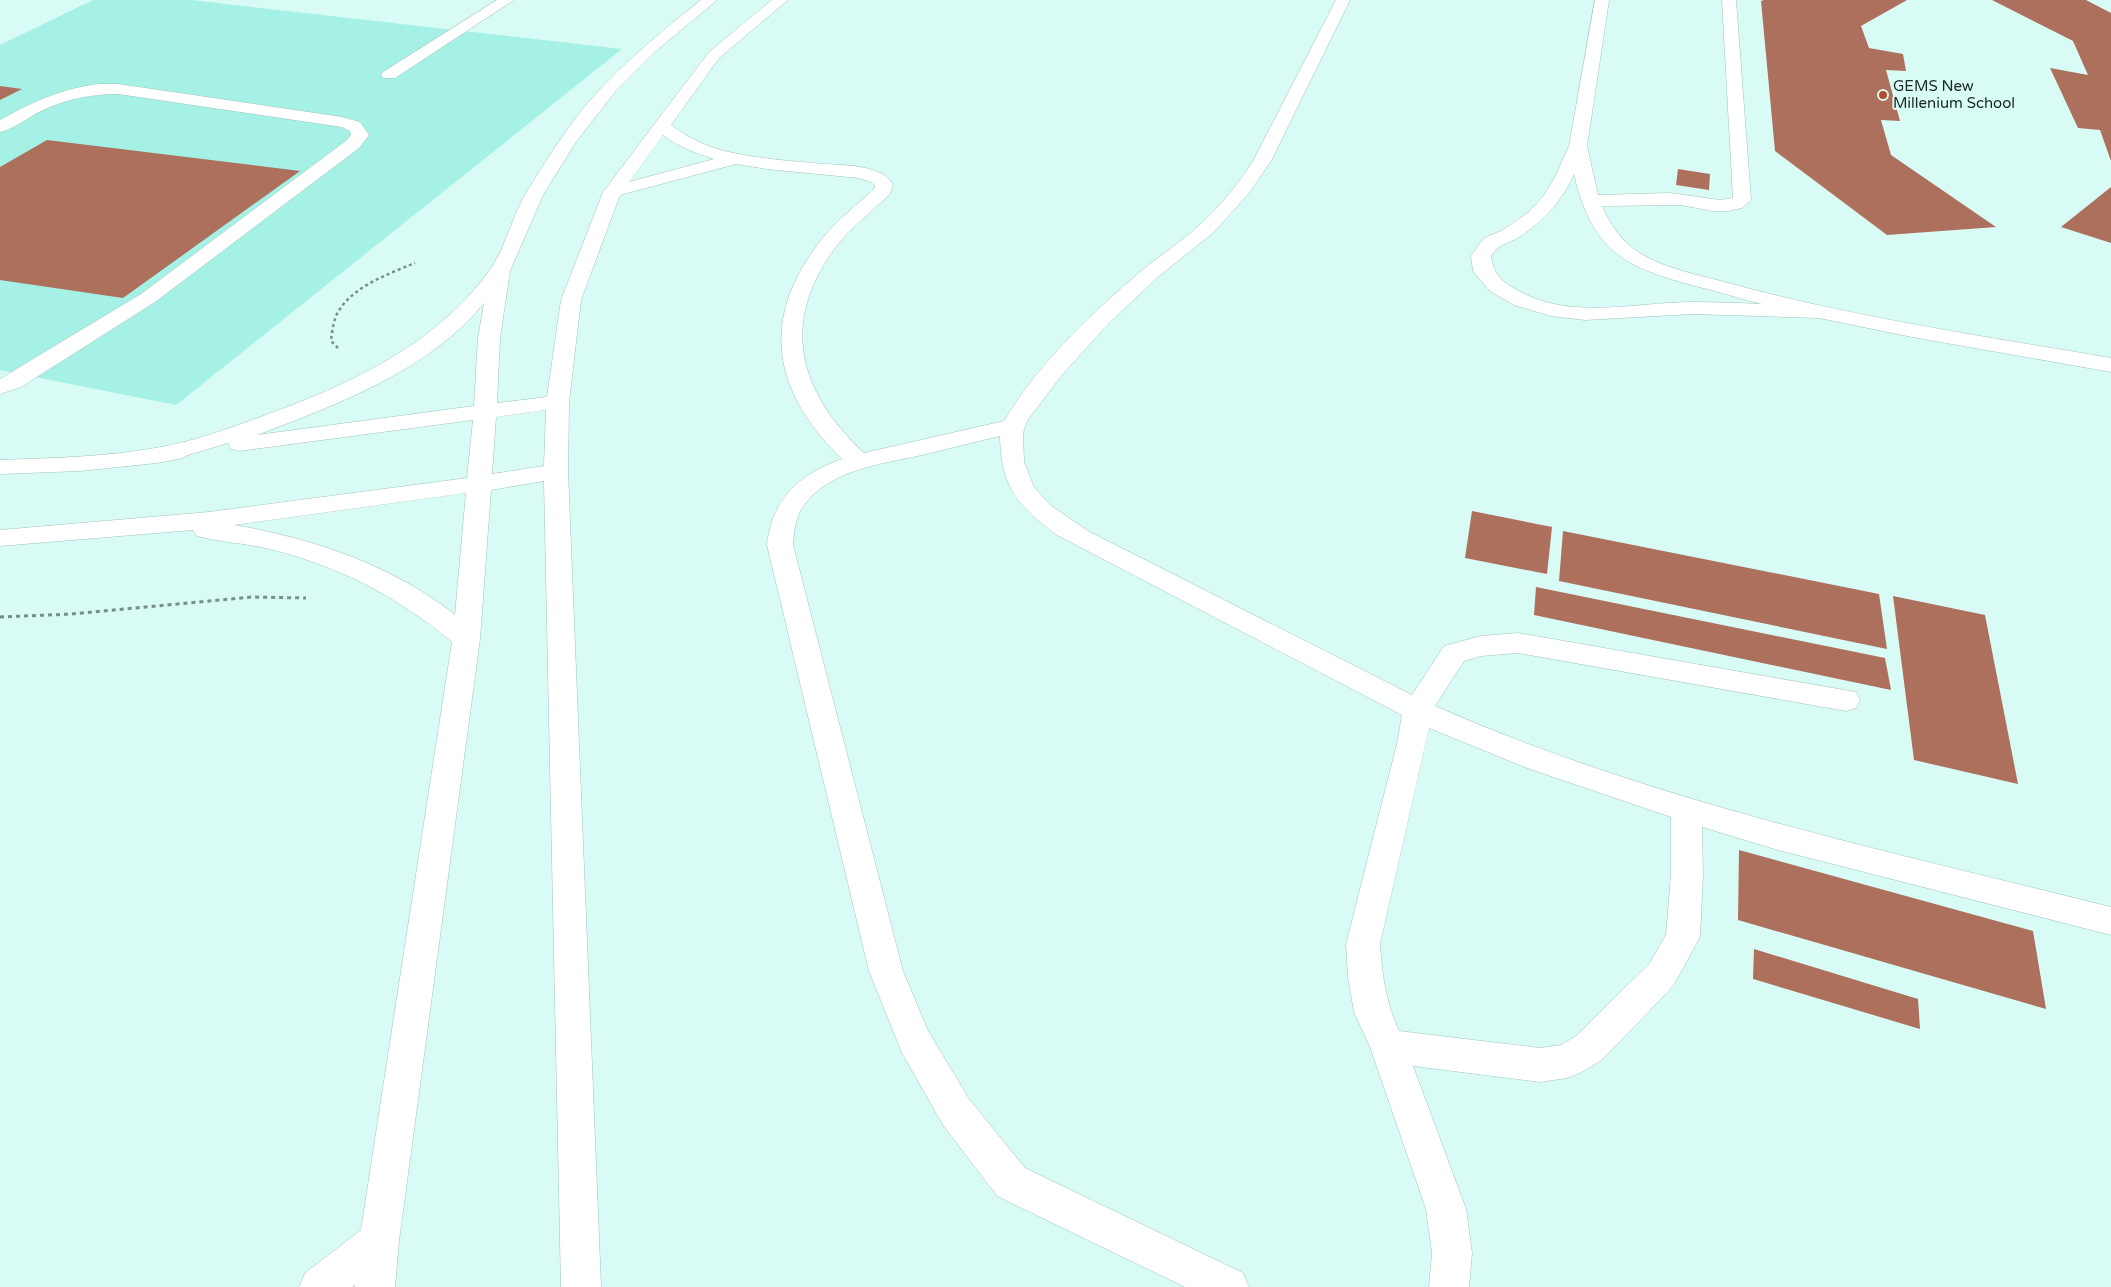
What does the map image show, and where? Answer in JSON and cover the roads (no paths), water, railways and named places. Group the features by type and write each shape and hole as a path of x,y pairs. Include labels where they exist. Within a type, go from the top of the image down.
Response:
{"street":[{"path":"389,75 507,0"},
{"path":"375,1287 379,1241 466,639 485,411 489,338 500,271 535,193 569,140 608,90 651,48 710,0"},
{"path":"581,1287 556,472 558,402 571,300 612,192 714,55 781,0"},
{"path":"1343,0 1277,129 1269,150 1240,194 1194,240 1153,271 1093,326 1037,390 1013,426 1011,462 1022,489 1045,516 1079,537 1417,710 1473,735 1611,786 1778,837 2110,920"},
{"path":"1602,0 1578,146 1552,198 1536,216 1510,234 1491,242 1481,256 1483,271 1497,287 1521,301 1551,310 1584,314 1693,308 1817,312"},
{"path":"1590,201 1680,200 1727,206 1737,204 1742,200 1729,0"},
{"path":"0,127 64,94 98,88 118,89 342,122 353,124 358,128 360,135 354,144 148,298 13,382 0,387"},
{"path":"662,126 670,134 695,147 736,158 867,174 882,180 883,191 829,242 809,270 796,299 790,330 793,363 805,396 827,429 859,462"},
{"path":"1578,146 1590,201 1601,226 1624,251 1643,263 1739,292 1817,312 2111,365"},
{"path":"612,192 736,158"},
{"path":"157,456 242,432 320,403 388,370 441,335 473,304 500,271"},
{"path":"0,467 80,464 157,456 558,402"},
{"path":"1013,426 859,462 830,473 808,487 791,504 782,524 780,545 886,971 915,1040 956,1112 1011,1182 1229,1287"},
{"path":"0,538 61,535 234,517 556,472"},
{"path":"157,526 219,532 278,542 332,558 370,575 426,606 466,639"},
{"path":"1450,1287 1452,1252 1446,1209 1388,1047 1372,1012 1365,977 1363,944 1412,744 1417,710 1454,653 1481,646 1518,643 1559,648 1846,700"},
{"path":"1388,1047 1540,1065 1567,1061 1589,1048 1661,975 1683,937 1687,874 1686,810"},
{"path":"319,1287 379,1241"}],"place":[{"name":"GEMS New Millenium School","path":"1883,95"}]}
